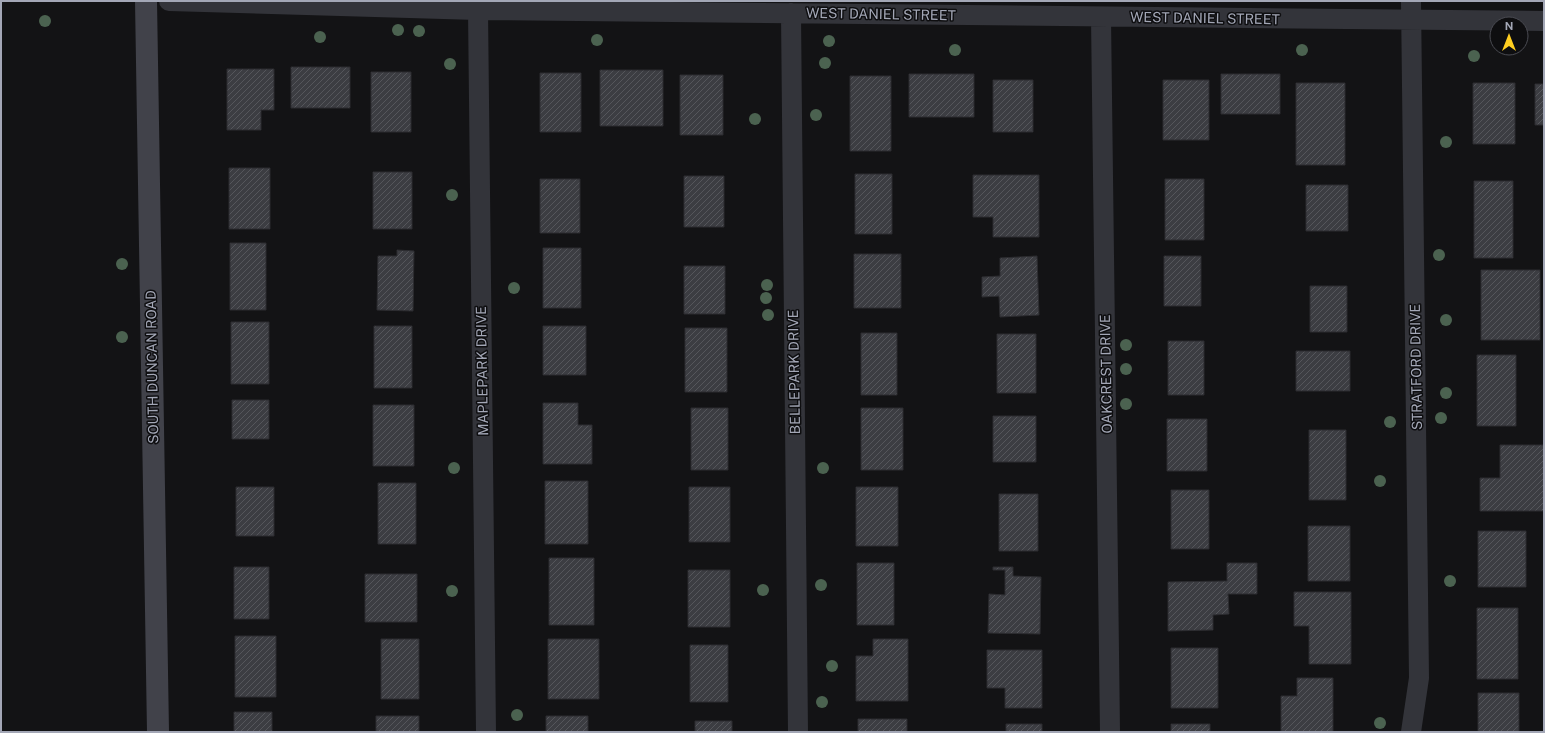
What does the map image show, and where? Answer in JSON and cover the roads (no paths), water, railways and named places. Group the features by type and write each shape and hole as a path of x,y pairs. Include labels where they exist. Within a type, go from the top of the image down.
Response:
{"main road":[{"name":"SOUTH DUNCAN ROAD","path":"146,1 158,732"}],"street":[{"name":"WEST DANIEL STREET","path":"169,1 478,10 1101,17 1411,10 1544,21"},
{"name":"MAPLEPARK DRIVE","path":"478,10 486,732"},
{"name":"STRATFORD DRIVE","path":"1411,10 1419,678 1412,732"},
{"name":"BELLEPARK DRIVE","path":"791,13 798,732"},
{"name":"OAKCREST DRIVE","path":"1101,17 1110,732"}]}
